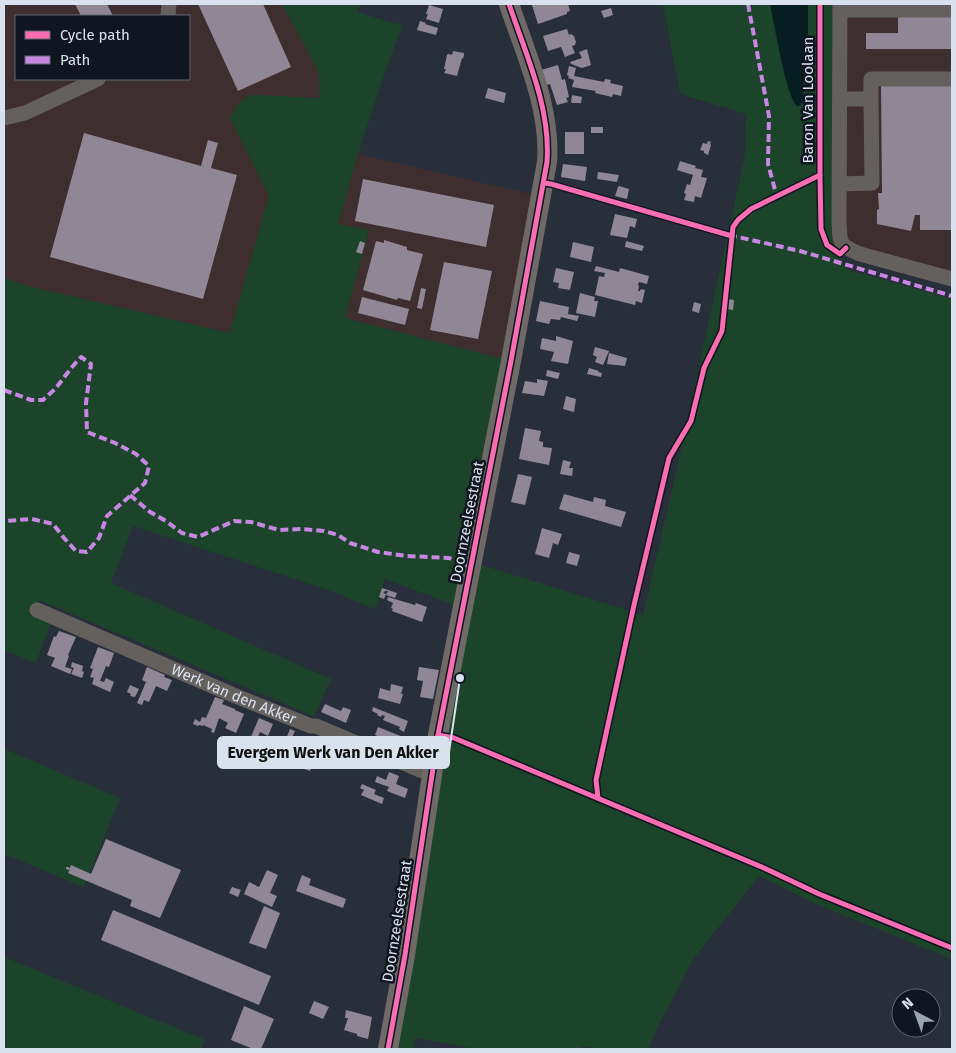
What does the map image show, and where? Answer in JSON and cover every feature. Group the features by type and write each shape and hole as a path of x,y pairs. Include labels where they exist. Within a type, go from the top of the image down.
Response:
{"main road":[{"name":"Doornzeelsestraat","path":"388,1049 405,955 438,734 511,360 547,162 548,146 544,112 509,4"}],"street":[{"path":"952,10 840,7 839,221 840,241 846,248 860,254 952,279"},
{"path":"840,184 872,183 871,79 952,79"},
{"path":"4,118 25,113 96,80"},
{"path":"840,99 871,99"},
{"name":"Werk van den Akker","path":"37,610 275,712 311,726 316,726 420,770 432,773"}],"shaded area":[{"path":"4,4 282,4 317,68 319,99 254,95 246,97 230,118 269,196 230,333 28,286 4,278"},
{"path":"770,4 808,4 808,35 803,101 800,106 797,106 789,88"},
{"path":"833,4 952,4 952,287 858,261 840,254 833,244"},
{"path":"358,154 535,195 503,359 345,318 369,231 338,224"}],"green space":[{"path":"282,4 360,4 358,12 402,26 358,154 338,224 369,230 345,318 503,359 455,605 385,579 375,609 328,590 133,526 111,583 331,679 314,716 39,600 31,615 51,622 36,663 4,650 4,278 28,286 230,333 269,196 230,118 242,100 249,96 319,98 317,68"},
{"path":"663,4 833,4 833,244 848,270 952,299 952,959 816,904 759,876 694,958 648,1049 601,1049 583,1046 581,1049 471,1049 415,1038 413,1049 396,1049 449,733 446,730 478,564 643,615 745,155 746,114 680,94"},
{"path":"4,749 120,798 84,887 4,854"},
{"path":"4,957 205,1040 201,1049 4,1049"}],"building":[{"path":"75,4 107,4 112,15 80,15"},
{"path":"198,4 263,4 291,67 238,91"},
{"path":"568,4 570,11 567,14 538,24 532,5"},
{"path":"429,5 443,9 439,23 426,19"},
{"path":"611,8 613,15 604,18 601,11"},
{"path":"898,17 952,17 952,49 866,49 866,33 898,33"},
{"path":"420,21 438,28 436,35 417,30"},
{"path":"567,29 569,35 574,36 576,42 572,46 575,53 565,57 561,47 548,51 543,36"},
{"path":"587,49 591,65 582,68 571,64 570,62 582,58 579,52"},
{"path":"453,51 464,53 457,76 444,73 447,55 452,55"},
{"path":"558,65 562,80 565,79 569,97 566,98 568,102 557,105 550,84 546,85 541,70"},
{"path":"569,66 576,68 574,76 604,82 605,79 611,80 610,83 623,86 621,96 613,94 612,97 595,93 596,91 572,87 574,80 568,78 569,76 567,75"},
{"path":"881,86 952,86 952,230 920,230 920,215 915,215 911,231 877,224 877,210 879,209 878,193 882,193"},
{"path":"488,88 506,93 504,103 485,98"},
{"path":"572,95 582,97 581,103 572,103"},
{"path":"591,127 603,127 603,133 591,133"},
{"path":"565,132 584,132 584,154 565,154"},
{"path":"84,133 201,166 208,140 218,143 211,168 237,175 203,299 50,257"},
{"path":"708,141 711,142 711,145 708,155 700,150 703,143 707,144"},
{"path":"680,161 703,170 701,177 707,178 701,198 695,196 694,202 684,200 687,184 690,185 693,175 677,170"},
{"path":"563,164 587,167 585,181 561,177"},
{"path":"598,172 619,175 617,182 597,179"},
{"path":"363,179 494,205 486,247 355,221"},
{"path":"619,186 629,189 627,199 615,196"},
{"path":"615,214 637,219 635,228 630,226 627,238 610,235"},
{"path":"384,240 407,247 407,250 423,254 410,301 398,298 397,300 363,290 376,241 384,243"},
{"path":"360,241 365,243 362,254 356,252"},
{"path":"626,241 644,246 642,251 625,247"},
{"path":"573,242 594,247 591,262 570,257"},
{"path":"444,262 492,271 478,339 430,330"},
{"path":"596,266 619,272 620,268 649,276 647,284 639,282 638,285 638,291 641,289 645,290 642,303 636,301 635,305 595,295 599,276 604,277 605,273 594,271"},
{"path":"556,268 574,272 570,290 558,288 559,283 553,282"},
{"path":"421,288 426,289 422,309 417,308"},
{"path":"580,293 595,297 594,301 598,301 595,317 576,313"},
{"path":"362,297 409,309 405,325 358,313"},
{"path":"728,299 734,300 733,310 726,309"},
{"path":"540,301 569,307 568,314 579,316 577,321 561,317 560,320 551,319 549,324 536,321"},
{"path":"694,302 701,304 699,313 692,311"},
{"path":"556,336 573,341 568,364 551,361 554,352 540,349 542,338 556,341"},
{"path":"595,347 609,351 603,365 595,362 597,357 593,355"},
{"path":"609,353 627,358 625,366 607,364"},
{"path":"589,368 602,373 601,377 587,374"},
{"path":"547,370 560,373 558,379 546,376"},
{"path":"537,379 548,381 544,396 522,393 525,381 537,383"},
{"path":"566,396 576,399 574,412 563,409"},
{"path":"525,428 541,431 539,441 543,442 543,447 552,448 549,465 519,459"},
{"path":"563,460 571,462 569,468 573,468 572,476 560,474"},
{"path":"518,474 532,477 525,505 511,502"},
{"path":"564,494 593,502 594,497 606,500 605,506 626,512 621,527 559,509"},
{"path":"542,528 562,534 558,545 553,543 549,558 535,554"},
{"path":"569,552 580,555 577,566 566,563"},
{"path":"382,588 397,593 395,598 386,595 388,591 383,593 386,594 384,599 379,597"},
{"path":"388,597 427,607 422,622 392,611 393,603 387,600"},
{"path":"59,631 76,637 65,667 72,669 70,674 51,666 55,658 47,655 54,636 56,637"},
{"path":"98,647 114,653 109,667 106,666 100,681 104,682 106,678 114,682 110,692 92,684 94,678 90,677 93,669 90,668"},
{"path":"72,662 83,666 82,678 71,674 74,668 71,667"},
{"path":"147,667 172,680 167,691 156,686 149,702 144,700 142,705 137,703 146,682 142,680"},
{"path":"419,667 439,670 433,699 420,697 423,681 417,680"},
{"path":"391,684 403,687 400,704 378,698 380,688 390,691"},
{"path":"130,685 139,689 135,697 130,696 131,694 127,692"},
{"path":"215,697 224,700 222,704 244,714 236,733 225,728 228,723 219,718 214,733 211,732 212,729 203,725 193,724 195,719 200,722 202,717 206,718"},
{"path":"325,704 341,711 343,707 351,710 346,723 321,712"},
{"path":"373,707 408,721 404,732 399,729 400,727 383,720 385,716 377,715 372,711"},
{"path":"259,718 273,724 268,736 260,732 254,746 248,744"},
{"path":"378,727 413,741 412,745 410,748 375,735"},
{"path":"290,729 295,731 288,746 284,744"},
{"path":"314,739 325,743 320,755 317,754 310,771 304,769 306,765 303,763 305,757 309,759 314,747 311,746"},
{"path":"389,772 399,776 396,784 408,789 405,798 387,791 389,787 375,782 377,776 386,780"},
{"path":"362,784 376,790 374,794 384,798 382,804 361,795 364,790 360,788"},
{"path":"106,839 181,870 160,918 130,906 132,900 68,873 70,869 66,869 66,867 70,868 71,865 91,874"},
{"path":"267,870 278,875 270,893 277,896 272,907 244,894 249,882 259,887"},
{"path":"302,875 311,879 309,885 346,899 343,908 296,891"},
{"path":"232,887 241,890 238,897 229,893"},
{"path":"264,906 280,913 266,949 249,943"},
{"path":"113,910 271,976 259,1005 101,940"},
{"path":"314,1001 329,1007 323,1019 309,1013"},
{"path":"244,1006 274,1019 261,1049 253,1049 231,1040"},
{"path":"346,1010 372,1017 368,1039 344,1030 348,1018 345,1018"}],"marked path":[{"path":"748,4 769,116 768,164 777,197"},
{"path":"729,235 800,251 952,296"},
{"path":"4,390 31,400 43,400 56,388 81,357 91,364 86,403 87,432 136,454 149,466 145,483 107,516 99,538 87,552 76,551 53,524 32,519 4,521"},
{"path":"130,495 150,512 182,533 198,537 234,521 251,522 279,530 324,531 338,535 350,543 378,552 407,556 449,558 471,567"}],"cycle path":[{"path":"388,1049 405,955 438,735 511,361 547,162 547,142 541,102 530,62 509,4"},
{"name":"Baron Van Loolaan","path":"598,798 596,780 634,605 669,458 691,421 704,368 722,331 733,227 751,209 820,175 820,4"},
{"path":"820,175 821,229 827,245 840,254 846,248"},
{"path":"544,183 732,236"},
{"path":"438,735 454,738 764,868 819,894 952,948"}],"place":[{"name":"Evergem Werk van Den Akker","path":"460,678"}]}
